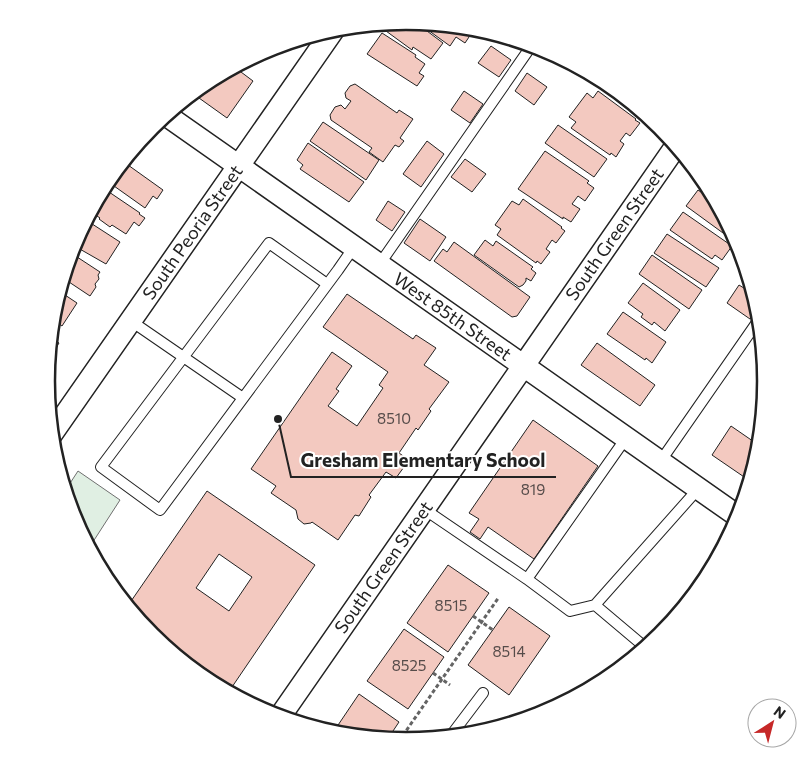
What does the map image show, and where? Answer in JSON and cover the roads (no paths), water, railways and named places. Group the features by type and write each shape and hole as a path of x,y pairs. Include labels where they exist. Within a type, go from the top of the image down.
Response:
{"street":[{"name":"South Peoria Street","path":"58,425 327,39"},
{"name":"West 85th Street","path":"172,119 732,513"},
{"name":"South Green Street","path":"284,711 672,152"}],"lane":[{"path":"379,265 527,52"},
{"path":"327,284 269,243 102,467 160,510 243,398 327,284 354,247"},
{"path":"131,321 243,398"},
{"path":"660,462 753,328"},
{"path":"527,579 626,438"},
{"path":"424,508 570,611 595,604 698,488"},
{"path":"595,604 641,643"},
{"path":"456,729 483,693"}],"place":[{"name":"Gresham Elementary School","path":"278,419"}]}
